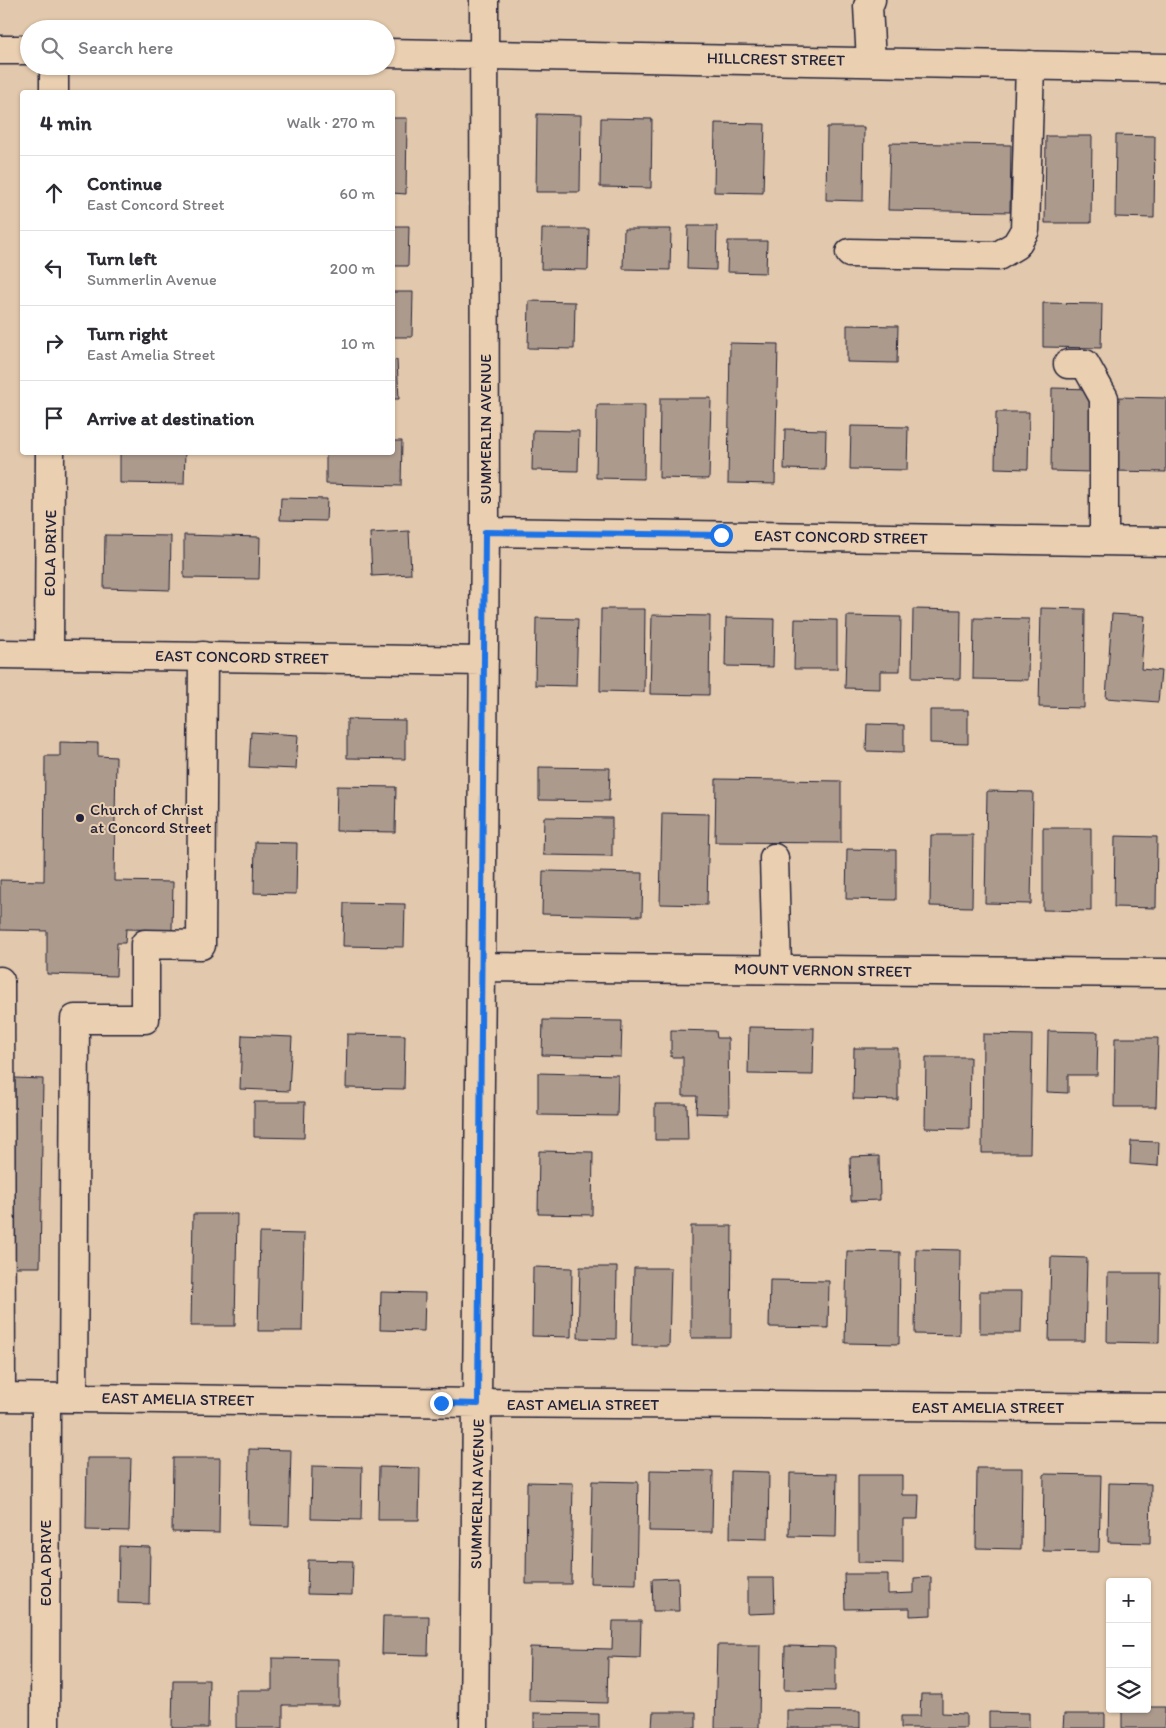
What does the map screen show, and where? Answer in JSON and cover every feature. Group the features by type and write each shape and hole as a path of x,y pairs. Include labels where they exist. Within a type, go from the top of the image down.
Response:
{"street":[{"name":"SUMMERLIN AVENUE","path":"474,1728 485,532 484,0"},
{"path":"871,0 868,6 871,62"},
{"path":"0,50 20,50"},
{"name":"HILLCREST STREET","path":"395,53 1166,68"},
{"path":"850,253 998,256 1016,245 1025,230 1030,65"},
{"path":"54,75 54,90"},
{"path":"1068,364 1085,364 1104,398 1104,541"},
{"name":"EOLA DRIVE","path":"49,654 50,455"},
{"name":"EAST CONCORD STREET","path":"485,532 1166,542"},
{"name":"EAST CONCORD STREET","path":"0,654 484,661"},
{"path":"73,1398 75,1019 145,1019 145,944 201,945 203,656"},
{"path":"774,858 777,969"},
{"name":"MOUNT VERNON STREET","path":"480,967 1166,973"},
{"path":"0,981 1,1397"},
{"name":"EAST AMELIA STREET","path":"1,1397 478,1404 1166,1408"},
{"name":"EOLA DRIVE","path":"45,1728 46,1398"}],"building":[{"path":"537,114 581,115 580,192 536,192"},
{"path":"395,118 407,118 406,194 395,193"},
{"path":"601,118 652,119 651,188 600,187"},
{"path":"715,123 765,124 763,193 714,192"},
{"path":"827,127 864,127 863,201 826,200"},
{"path":"1116,135 1155,136 1154,218 1115,217"},
{"path":"1046,136 1092,136 1091,223 1045,223"},
{"path":"890,143 1011,145 1010,212 888,210"},
{"path":"395,226 409,226 408,266 395,266"},
{"path":"688,226 717,226 716,270 687,269"},
{"path":"542,229 589,229 588,270 541,269"},
{"path":"624,229 671,229 670,270 623,269"},
{"path":"728,241 767,241 766,273 727,272"},
{"path":"395,292 413,292 412,337 395,337"},
{"path":"529,301 575,302 574,349 528,348"},
{"path":"1043,303 1102,304 1101,348 1043,347"},
{"path":"847,325 898,326 897,363 847,362"},
{"path":"730,343 778,344 775,484 728,483"},
{"path":"395,360 397,360 399,399 395,399"},
{"path":"1052,388 1093,389 1091,472 1051,471"},
{"path":"1116,397 1166,398 1166,472 1114,471"},
{"path":"660,398 711,398 709,479 659,478"},
{"path":"597,405 645,405 644,479 596,478"},
{"path":"996,412 1029,412 1028,469 995,468"},
{"path":"851,426 908,427 907,470 850,469"},
{"path":"785,429 826,430 825,470 784,469"},
{"path":"533,430 579,431 578,471 532,470"},
{"path":"395,441 402,441 401,486 326,484 326,455 395,455"},
{"path":"120,455 185,455 184,484 120,483"},
{"path":"281,498 327,499 326,521 280,520"},
{"path":"409,531 411,574 372,576 370,533"},
{"path":"105,535 171,536 170,590 104,588"},
{"path":"184,535 260,537 259,579 184,578"},
{"path":"1041,608 1085,609 1084,708 1039,707"},
{"path":"601,609 645,609 644,692 600,691"},
{"path":"913,609 961,610 960,679 912,678"},
{"path":"1112,614 1145,616 1141,669 1161,671 1158,702 1106,698"},
{"path":"652,615 710,616 709,695 650,694"},
{"path":"847,616 901,617 900,671 880,671 880,689 845,688"},
{"path":"536,618 578,619 576,686 535,685"},
{"path":"726,618 774,619 773,667 725,666"},
{"path":"974,618 1029,619 1028,680 973,679"},
{"path":"795,619 837,620 837,669 794,669"},
{"path":"930,710 968,710 968,744 930,743"},
{"path":"347,719 405,720 405,759 347,758"},
{"path":"867,724 904,725 904,752 866,751"},
{"path":"251,732 298,735 296,769 249,767"},
{"name":"Church of Christ at Concord Street","path":"60,742 98,743 98,756 116,757 114,881 173,882 172,930 126,929 125,943 117,943 116,976 47,974 47,931 0,930 0,880 44,881 45,756 60,756"},
{"path":"539,767 610,768 609,801 539,800"},
{"path":"716,779 841,781 841,843 715,842"},
{"path":"337,786 396,787 395,832 336,831"},
{"path":"987,791 1033,792 1031,904 985,903"},
{"path":"662,813 709,814 707,905 660,904"},
{"path":"544,817 612,818 612,856 543,855"},
{"path":"1043,828 1091,828 1091,911 1043,910"},
{"path":"931,835 973,835 972,907 930,906"},
{"path":"1115,836 1157,837 1156,908 1114,907"},
{"path":"255,842 297,843 296,894 254,893"},
{"path":"847,849 896,850 896,900 846,899"},
{"path":"543,871 643,873 642,916 542,914"},
{"path":"344,903 405,904 404,947 343,946"},
{"path":"543,1020 622,1021 621,1057 542,1055"},
{"path":"749,1027 814,1028 813,1075 748,1074"},
{"path":"671,1030 716,1031 717,1038 728,1038 729,1114 696,1113 697,1096 683,1096 683,1057 671,1057"},
{"path":"1048,1031 1098,1032 1097,1075 1068,1075 1068,1093 1047,1092"},
{"path":"347,1034 405,1035 404,1089 346,1088"},
{"path":"983,1034 1032,1035 1030,1153 982,1153"},
{"path":"242,1035 292,1037 289,1091 240,1089"},
{"path":"1115,1038 1158,1038 1156,1107 1114,1107"},
{"path":"854,1048 898,1048 898,1100 853,1099"},
{"path":"926,1057 970,1057 969,1129 925,1128"},
{"path":"538,1073 618,1075 617,1116 538,1115"},
{"path":"14,1078 43,1079 40,1267 11,1267"},
{"path":"254,1102 305,1102 304,1138 254,1137"},
{"path":"655,1104 687,1104 688,1140 655,1140"},
{"path":"1131,1141 1159,1142 1158,1166 1130,1164"},
{"path":"539,1151 593,1152 592,1215 538,1214"},
{"path":"879,1156 880,1200 851,1201 850,1157"},
{"path":"193,1214 237,1214 235,1326 191,1326"},
{"path":"691,1226 732,1226 731,1338 691,1338"},
{"path":"260,1233 304,1234 302,1331 258,1331"},
{"path":"916,1249 960,1250 959,1335 915,1334"},
{"path":"847,1251 900,1252 899,1344 845,1343"},
{"path":"1051,1257 1087,1258 1085,1341 1049,1341"},
{"path":"533,1267 572,1268 571,1337 532,1336"},
{"path":"580,1267 617,1267 616,1339 578,1338"},
{"path":"634,1268 671,1268 669,1346 632,1346"},
{"path":"1108,1273 1160,1273 1159,1343 1107,1342"},
{"path":"770,1280 829,1281 828,1328 769,1327"},
{"path":"980,1291 1022,1291 1021,1333 980,1333"},
{"path":"381,1292 425,1293 424,1331 380,1330"},
{"path":"249,1449 291,1450 289,1526 248,1525"},
{"path":"87,1458 131,1458 129,1531 86,1530"},
{"path":"173,1458 220,1458 219,1533 172,1532"},
{"path":"312,1466 362,1467 361,1520 311,1519"},
{"path":"379,1467 420,1468 419,1520 378,1520"},
{"path":"977,1468 1022,1468 1021,1549 976,1548"},
{"path":"650,1470 713,1471 712,1532 649,1531"},
{"path":"731,1471 769,1472 768,1539 730,1538"},
{"path":"790,1473 837,1474 836,1537 789,1536"},
{"path":"1044,1474 1101,1475 1099,1552 1043,1551"},
{"path":"858,1475 902,1475 902,1495 919,1495 918,1519 903,1519 903,1563 858,1562"},
{"path":"592,1481 638,1482 636,1584 590,1583"},
{"path":"527,1482 573,1483 571,1584 526,1584"},
{"path":"1109,1483 1151,1484 1150,1543 1108,1542"},
{"path":"119,1546 150,1547 149,1604 118,1603"},
{"path":"308,1560 353,1561 352,1595 307,1594"},
{"path":"844,1574 888,1574 888,1594 914,1593 914,1578 931,1577 931,1615 910,1616 910,1608 845,1609"},
{"path":"678,1578 679,1611 653,1611 652,1579"},
{"path":"748,1578 774,1578 775,1613 748,1614"},
{"path":"383,1616 429,1616 428,1655 382,1654"},
{"path":"613,1621 641,1621 640,1658 608,1657 607,1703 529,1701 530,1647 612,1649"},
{"path":"717,1645 760,1645 759,1728 715,1728"},
{"path":"785,1646 835,1647 835,1691 784,1690"},
{"path":"272,1658 339,1659 339,1705 283,1705 283,1728 236,1728 236,1690 272,1690"},
{"path":"173,1680 209,1680 208,1728 172,1728"},
{"path":"921,1694 942,1694 942,1713 966,1714 966,1728 901,1728 901,1716 920,1716"},
{"path":"1151,1707 1165,1707 1164,1728 1122,1728 1122,1713 1151,1713"},
{"path":"787,1710 860,1711 860,1728 787,1728"},
{"path":"653,1712 696,1712 696,1728 652,1728"},
{"path":"989,1712 1029,1713 1029,1728 989,1728"},
{"path":"534,1713 599,1714 599,1728 534,1728"},
{"path":"1064,1714 1105,1714 1105,1728 1063,1728"}],"place":[{"name":"Church of Christ at Concord Street","path":"80,818"}],"route":[{"path":"441,1403 478,1404 480,967 485,532 721,535"}]}
